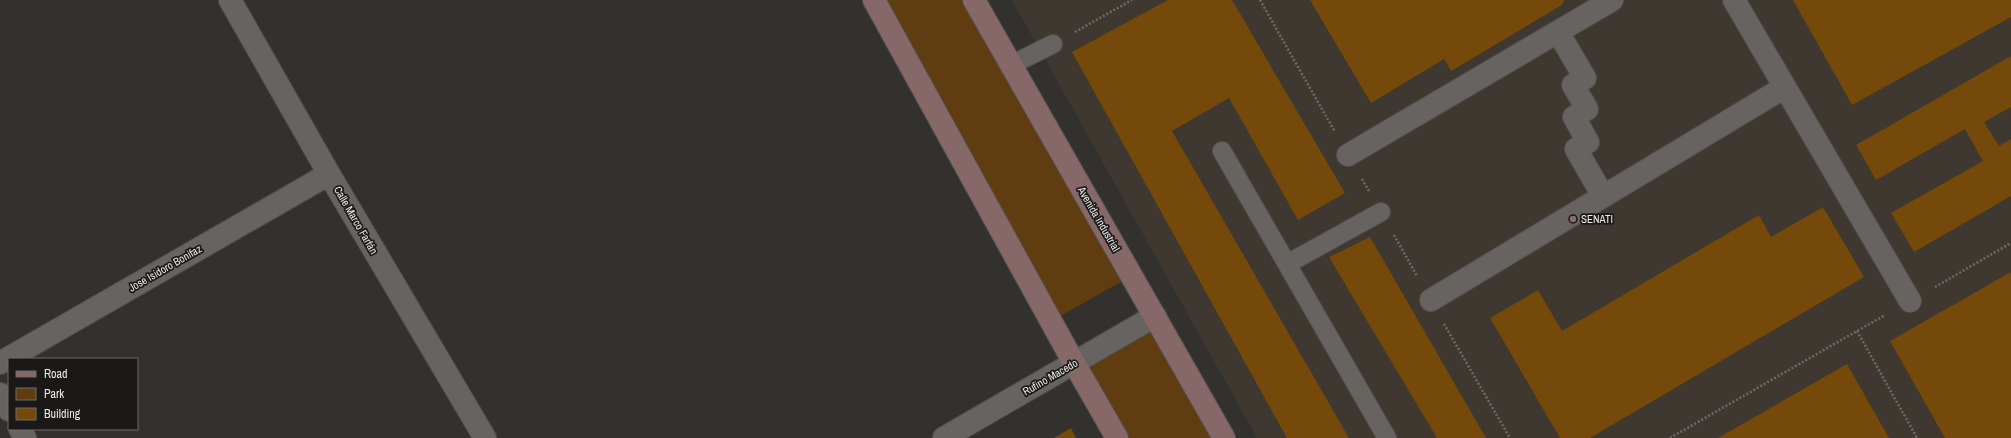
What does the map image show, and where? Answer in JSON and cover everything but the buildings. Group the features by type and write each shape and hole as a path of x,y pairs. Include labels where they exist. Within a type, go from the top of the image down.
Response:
{"main road":[{"path":"874,0 1074,363 1092,407 1118,438"},
{"name":"Avenida Industrial","path":"974,0 1224,438"}],"street":[{"name":"Calle Marco Farfán","path":"230,0 329,174 484,438"},
{"path":"1348,155 1612,0"},
{"path":"1734,0 1910,301"},
{"path":"1558,32 1585,78 1573,85 1587,109 1574,117 1588,142 1576,149 1603,196"},
{"path":"1431,300 1785,87"},
{"name":"Jose Isidoro Bonifaz","path":"9,358 329,174"},
{"name":"Rufino Macedo","path":"944,438 1155,316"},
{"path":"0,394 8,408"}],"lane":[{"path":"1011,65 1053,44"},
{"path":"1222,151 1387,438"},
{"path":"1288,264 1381,212"}],"path":[{"path":"1053,44 1132,0"},
{"path":"1670,438 2011,243"},
{"path":"1857,331 1918,438"}],"shaded area":[{"name":"SENATI","path":"1012,0 2011,0 2011,438 1257,438"}],"green space":[{"path":"877,0 966,0 1126,279 1055,319"},
{"path":"1155,324 1220,438 1122,438 1081,366"}],"place":[{"name":"SENATI","path":"1573,219"}]}
